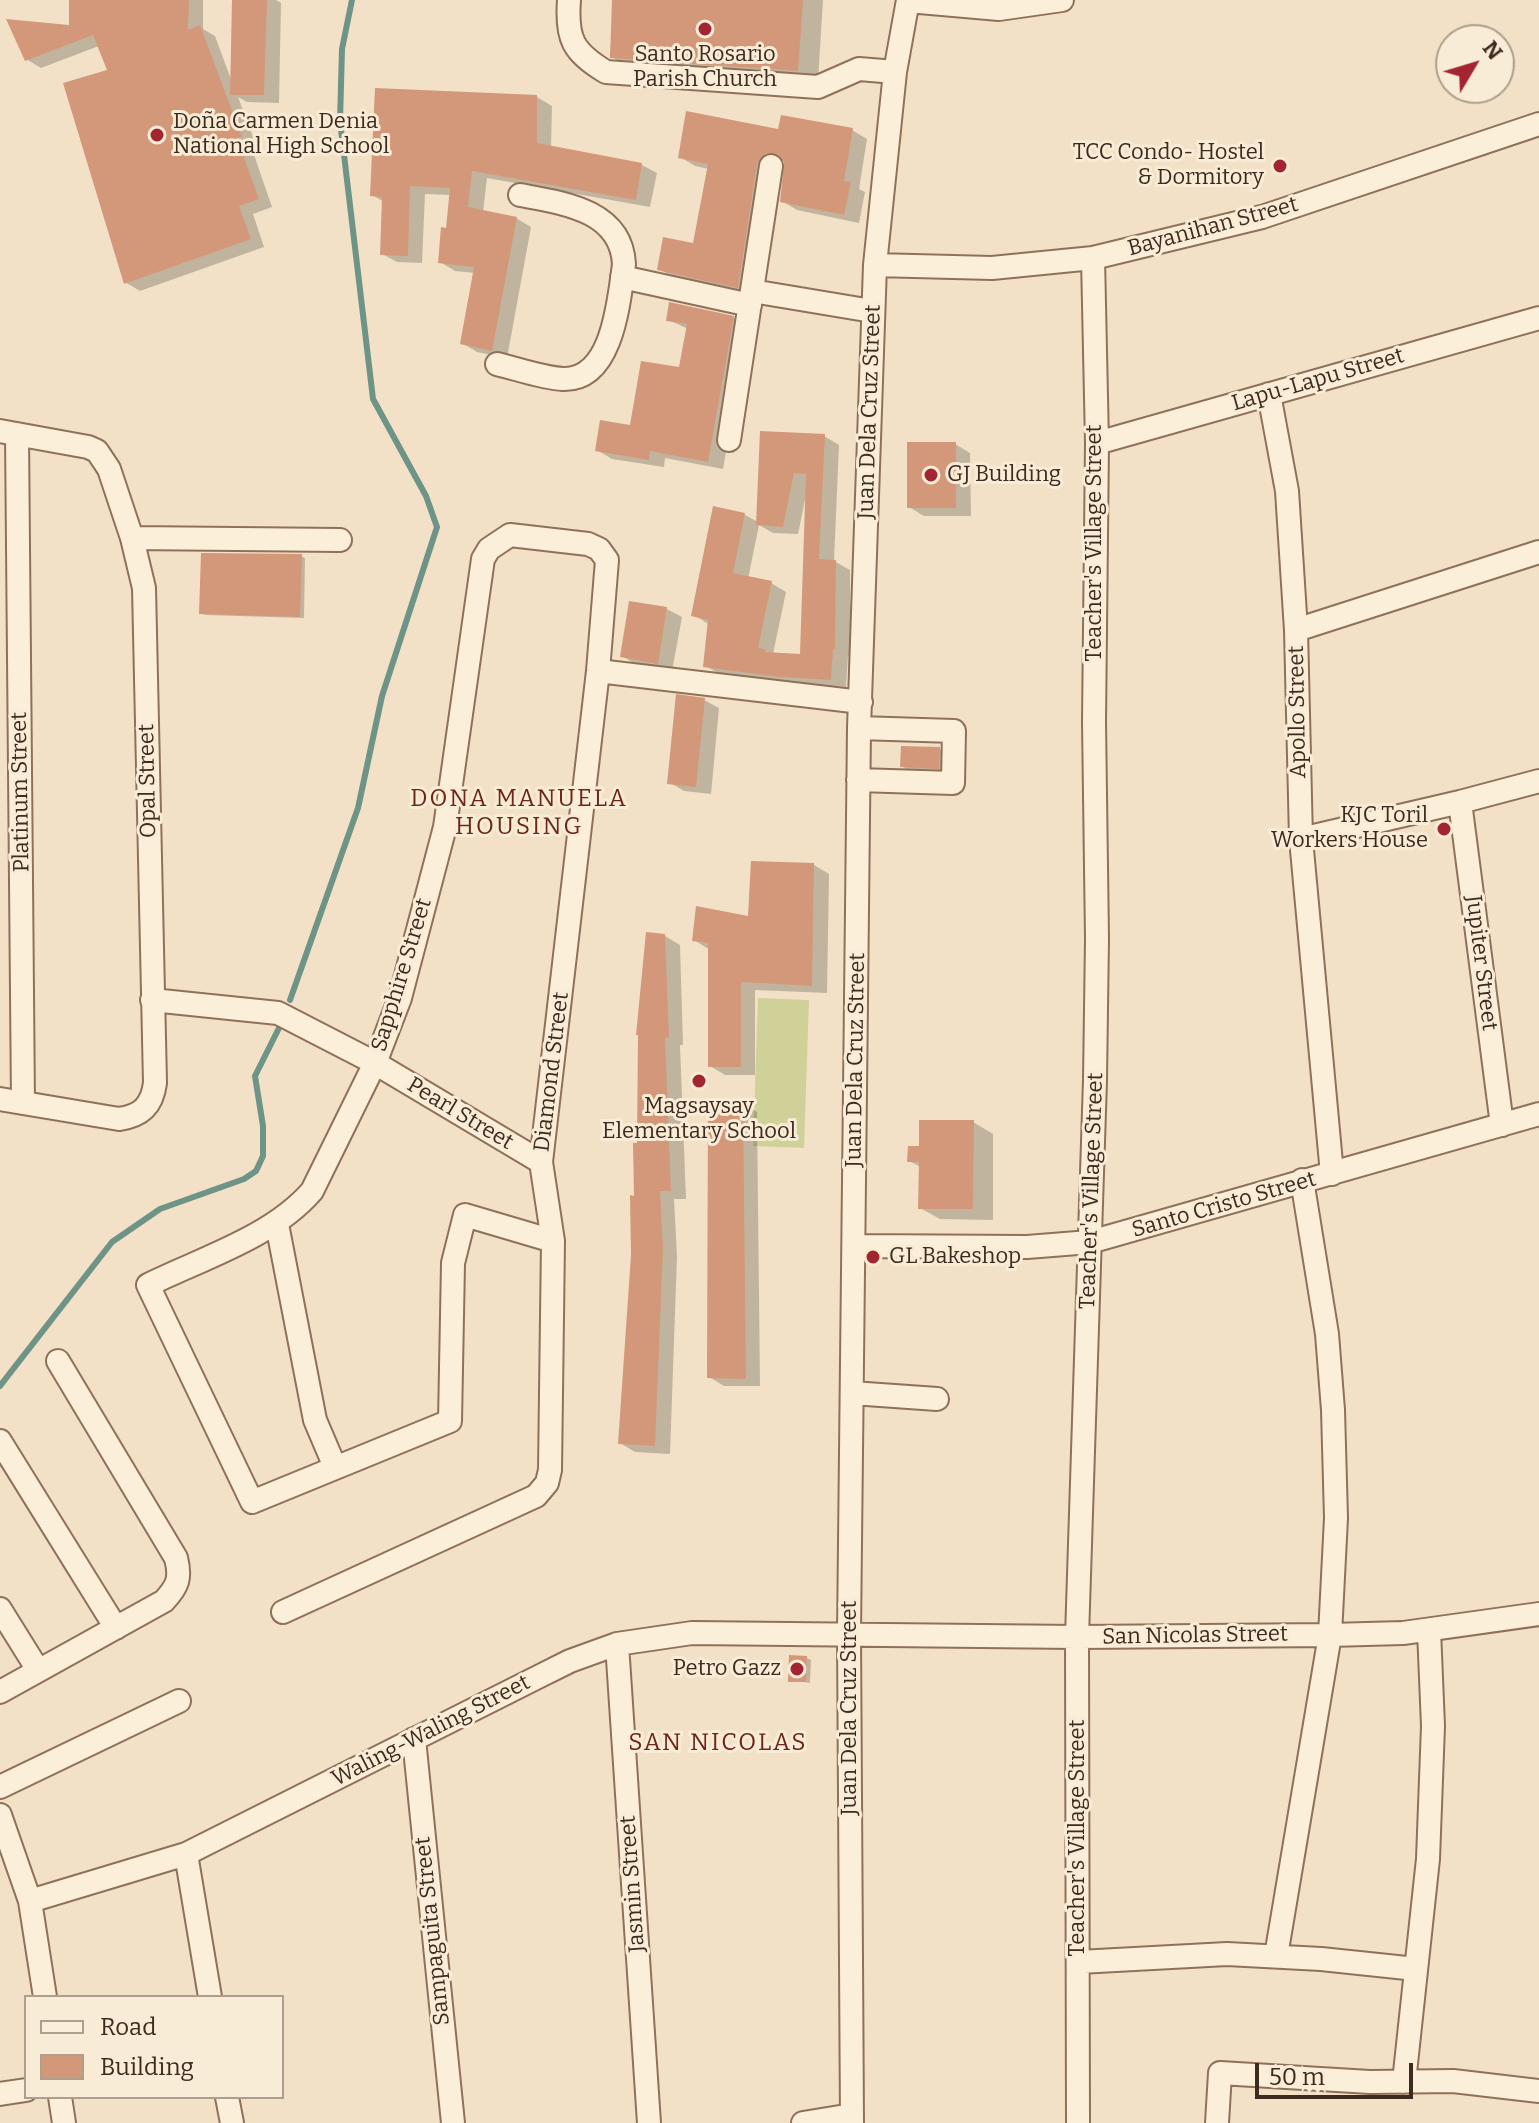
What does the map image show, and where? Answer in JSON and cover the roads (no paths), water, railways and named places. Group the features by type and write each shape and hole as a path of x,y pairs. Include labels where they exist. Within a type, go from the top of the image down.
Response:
{"street":[{"path":"569,0 567,24 570,39 584,57 606,72 818,87 859,69 895,72"},
{"path":"908,0 999,9 1062,0"},
{"name":"Juan Dela Cruz Street","path":"852,2119 849,1633 859,728 875,265 895,72 908,0"},
{"name":"Bayanihan Street","path":"875,265 992,268 1093,258 1262,217 1539,124"},
{"path":"729,440 771,166"},
{"path":"497,364 562,379 576,378 592,370 608,344 622,277 623,252 617,237 590,212 574,205 520,195"},
{"name":"Teacher's Village Street","path":"1078,2123 1077,1637 1096,971 1094,706 1097,443 1093,258"},
{"path":"622,277 751,298 872,311"},
{"name":"Lapu-Lapu Street","path":"1097,443 1539,318"},
{"name":"Apollo Street","path":"1269,394 1287,491 1296,630 1301,839 1332,1174"},
{"name":"Opal Street","path":"9,432 88,447 104,459 132,538 144,588 155,1083 153,1099 134,1117 119,1119 23,1103"},
{"name":"Platinum Street","path":"9,432 23,1103"},
{"name":"Sapphire Street","path":"335,1467 252,1502 148,1285 277,1224 297,1209 312,1191 375,1063 400,998 445,827 483,559 489,549 510,535 588,544 599,549 607,560"},
{"path":"132,538 340,540"},
{"path":"1296,630 1539,552"},
{"name":"Diamond Street","path":"283,1612 536,1496 547,1483 550,1470 553,1241 541,1162 598,671 607,560"},
{"path":"598,671 861,702"},
{"path":"858,780 953,783 954,731 859,728"},
{"path":"1301,839 1539,781"},
{"name":"Jupiter Street","path":"1460,802 1502,1125"},
{"name":"Pearl Street","path":"152,1000 278,1013 375,1063 541,1162"},
{"path":"0,1099 23,1103"},
{"name":"Santo Cristo Street","path":"854,1246 1027,1247 1090,1242 1539,1114"},
{"path":"1276,1956 1330,1635 1336,1518 1327,1334 1302,1180"},
{"path":"277,1224 315,1420 335,1467 450,1421 453,1263 465,1215 553,1241"},
{"path":"0,1692 164,1601 177,1588 181,1575 176,1558 58,1361"},
{"path":"852,1393 937,1399"},
{"path":"0,1441 116,1628"},
{"path":"0,1609 38,1670"},
{"name":"San Nicolas Street","path":"849,1633 1077,1637 1330,1635 1429,1630 1539,1614"},
{"path":"1404,2082 1428,1844 1433,1726 1429,1630"},
{"name":"Waling-Waling Street","path":"30,1901 186,1854 570,1661 617,1644 692,1633 849,1633"},
{"name":"Jasmin Street","path":"617,1644 649,2123"},
{"path":"0,1787 179,1701"},
{"name":"Sampaguita Street","path":"414,1739 453,2123"},
{"path":"0,1815 30,1901 45,1995"},
{"path":"186,1854 210,1995"},
{"path":"1079,1962 1227,1954 1416,1969"},
{"path":"1217,2123 1220,2073 1404,2082 1453,2081 1539,2091"},
{"path":"0,2094 24,2090"},
{"path":"60,2099 64,2123"},
{"path":"227,2099 232,2123"},
{"path":"803,2123 852,2119"}],"waterway":[{"path":"290,1000 358,808 382,696 437,527 426,496 373,399 340,121 342,49 352,0"},
{"path":"0,1386 112,1242 160,1209 244,1179 256,1171 263,1156 263,1126 255,1076 279,1028"}],"place":[{"name":"Santo Rosario Parish Church","path":"705,29"},
{"name":"Doña Carmen Denia National High School","path":"157,135"},
{"name":"TCC Condo- Hostel & Dormitory","path":"1280,166"},
{"name":"GJ Building","path":"931,475"},
{"name":"KJC Toril Workers House","path":"1444,829"},
{"name":"Magsaysay Elementary School","path":"699,1081"},
{"name":"GL Bakeshop","path":"873,1257"},
{"name":"Petro Gazz","path":"797,1669"}],"district":[{"name":"DONA MANUELA HOUSING","path":"519,813"},
{"name":"SAN NICOLAS","path":"718,1743"}]}
